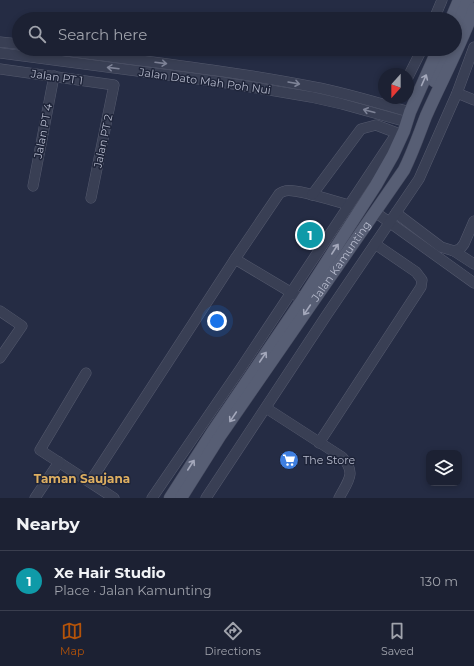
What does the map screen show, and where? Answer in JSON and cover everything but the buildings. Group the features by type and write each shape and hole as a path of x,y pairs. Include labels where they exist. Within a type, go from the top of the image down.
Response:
{"main road":[{"path":"454,12 459,0"},
{"path":"462,15 468,0"},
{"name":"Jalan Kamunting","path":"462,38 474,9"},
{"name":"Jalan Kamunting","path":"170,498 213,431 302,300 376,185 393,155 435,56"},
{"path":"365,226 368,213 402,155 411,135 410,117 418,114 445,56"},
{"name":"Jalan Kamunting","path":"181,498 220,436 365,226 396,184 410,159 426,116 454,56"}],"street":[{"path":"437,12 442,0"},
{"path":"0,42 12,43"},
{"path":"206,498 326,316 419,180 457,93 474,47"},
{"name":"Jalan Dato Mah Poh Nui","path":"0,52 12,54"},
{"name":"Jalan Dato Mah Poh Nui","path":"29,56 221,82 312,97 410,117"},
{"name":"Jalan Dato Mah Poh Nui","path":"106,56 228,72 313,86 378,99"},
{"path":"412,68 418,56"},
{"name":"Jalan PT 1","path":"0,69 114,85"},
{"name":"Jalan PT 4","path":"33,186 54,76"},
{"name":"Jalan PT 2","path":"91,198 114,85"},
{"path":"457,93 474,100"},
{"name":"Jalan Dato Mah Poh Nui","path":"397,104 410,117"},
{"path":"152,498 397,133 376,125 361,129 312,195"},
{"path":"90,482 235,258 279,194 284,191 291,191 312,195 349,206"},
{"path":"375,212 474,283"},
{"path":"396,213 441,246 454,251 474,264"},
{"path":"454,251 460,249 464,244 474,221"},
{"path":"319,443 421,287 422,280 416,272 375,244"},
{"path":"235,258 302,300"},
{"path":"454,268 464,258"},
{"path":"0,311 22,326 0,358"},
{"path":"86,373 40,450 114,498"},
{"path":"266,408 342,457 350,467 349,478 339,498"},
{"path":"35,498 59,462"}],"place":[{"name":"Xe Hair Studio","path":"310,235"},
{"name":"The Store","path":"289,460"}],"district":[{"name":"Taman Saujana","path":"82,478"}]}
